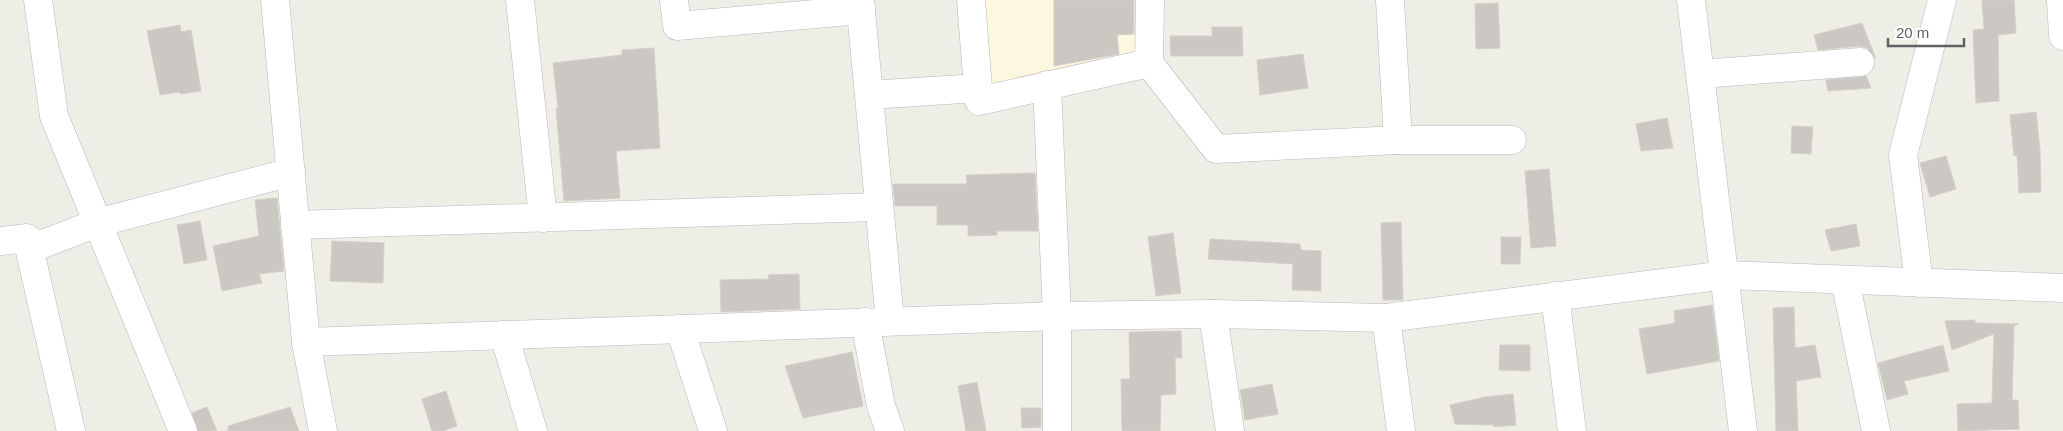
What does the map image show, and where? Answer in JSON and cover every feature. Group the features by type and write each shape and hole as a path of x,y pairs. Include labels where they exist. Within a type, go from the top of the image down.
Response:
{"street":[{"path":"38,0 54,116 183,431"},
{"path":"275,0 306,342 323,431"},
{"path":"520,0 543,218"},
{"path":"674,0 676,26 860,5 879,207 878,322 881,406 890,431"},
{"path":"971,0 979,101 1149,63"},
{"path":"1150,0 1149,63 1216,149 1398,140 1512,140"},
{"path":"1390,0 1398,140"},
{"path":"1691,0 1726,275 1743,431"},
{"path":"1919,283 1903,155 1942,0"},
{"path":"2061,0 2063,36"},
{"path":"1701,74 1860,62"},
{"path":"1047,86 1057,316 1057,431"},
{"path":"869,95 978,88"},
{"path":"30,249 97,222 291,172"},
{"path":"295,225 879,207"},
{"path":"0,241 27,238 71,431"},
{"path":"306,342 1057,316 1213,314 1386,318 1726,275 2063,288"},
{"path":"1845,280 1876,431"},
{"path":"1555,296 1572,431"},
{"path":"1213,314 1230,431"},
{"path":"1386,318 1401,431"},
{"path":"680,329 713,431"},
{"path":"504,335 533,431"}],"shaded area":[{"path":"984,0 1138,0 1137,64 991,90"}],"building":[{"path":"1054,0 1134,0 1134,34 1117,35 1119,54 1054,66"},
{"path":"1982,0 2014,0 2016,33 1998,35 1999,101 1976,103 1973,30 1984,29"},
{"path":"1498,3 1500,48 1476,49 1475,4"},
{"path":"1862,23 1876,59 1867,48 1859,46 1818,50 1814,35"},
{"path":"180,25 181,32 191,30 201,91 160,95 147,31"},
{"path":"1212,27 1242,27 1243,56 1171,56 1170,36 1212,36"},
{"path":"654,48 660,148 616,151 620,198 564,201 553,63 622,55 622,50"},
{"path":"1303,54 1308,88 1260,95 1257,60"},
{"path":"1866,76 1871,88 1828,91 1826,80"},
{"path":"2036,112 2040,150 2041,192 2019,193 2017,155 2014,156 2010,115"},
{"path":"1667,118 1673,148 1641,151 1636,124"},
{"path":"1792,126 1813,127 1811,154 1791,153"},
{"path":"1946,156 1956,189 1930,197 1920,163"},
{"path":"1549,169 1556,246 1531,248 1525,171"},
{"path":"1035,173 1038,231 997,231 997,235 968,236 968,225 937,225 937,206 895,206 893,184 967,184 966,175"},
{"path":"277,198 284,271 259,274 262,283 222,291 213,246 259,236 255,200"},
{"path":"200,221 207,260 184,264 177,225"},
{"path":"1401,222 1403,300 1383,300 1381,223"},
{"path":"1856,224 1860,246 1831,251 1825,230"},
{"path":"1173,233 1181,293 1156,296 1148,237"},
{"path":"1501,237 1521,237 1520,264 1501,264"},
{"path":"1210,239 1300,244 1301,250 1321,251 1321,291 1292,290 1293,264 1208,259"},
{"path":"332,241 384,243 383,283 330,281"},
{"path":"799,274 800,309 721,312 720,280 769,279 768,275"},
{"path":"1712,305 1719,361 1647,374 1639,329 1675,323 1674,311"},
{"path":"1794,307 1795,348 1815,345 1821,377 1796,381 1798,431 1776,431 1773,308"},
{"path":"1975,320 1975,323 2019,324 2014,326 2012,400 2018,400 2019,429 1958,431 1957,404 1992,403 1994,334 1952,350 1945,321"},
{"path":"1181,331 1182,358 1175,358 1176,394 1161,395 1160,431 1122,431 1121,379 1130,379 1129,332"},
{"path":"1500,345 1530,345 1530,371 1499,370"},
{"path":"1943,345 1949,371 1904,381 1908,394 1887,400 1878,363"},
{"path":"852,352 863,406 803,418 785,366"},
{"path":"977,382 986,431 966,431 958,386"},
{"path":"1272,384 1278,414 1245,420 1240,390"},
{"path":"446,391 457,426 442,431 432,431 422,399"},
{"path":"1513,394 1516,425 1494,427 1494,425 1455,424 1450,405 1485,397"},
{"path":"207,407 217,431 198,431 192,413"},
{"path":"290,407 299,431 228,431 228,426"},
{"path":"1021,408 1041,408 1041,427 1022,428"}]}
